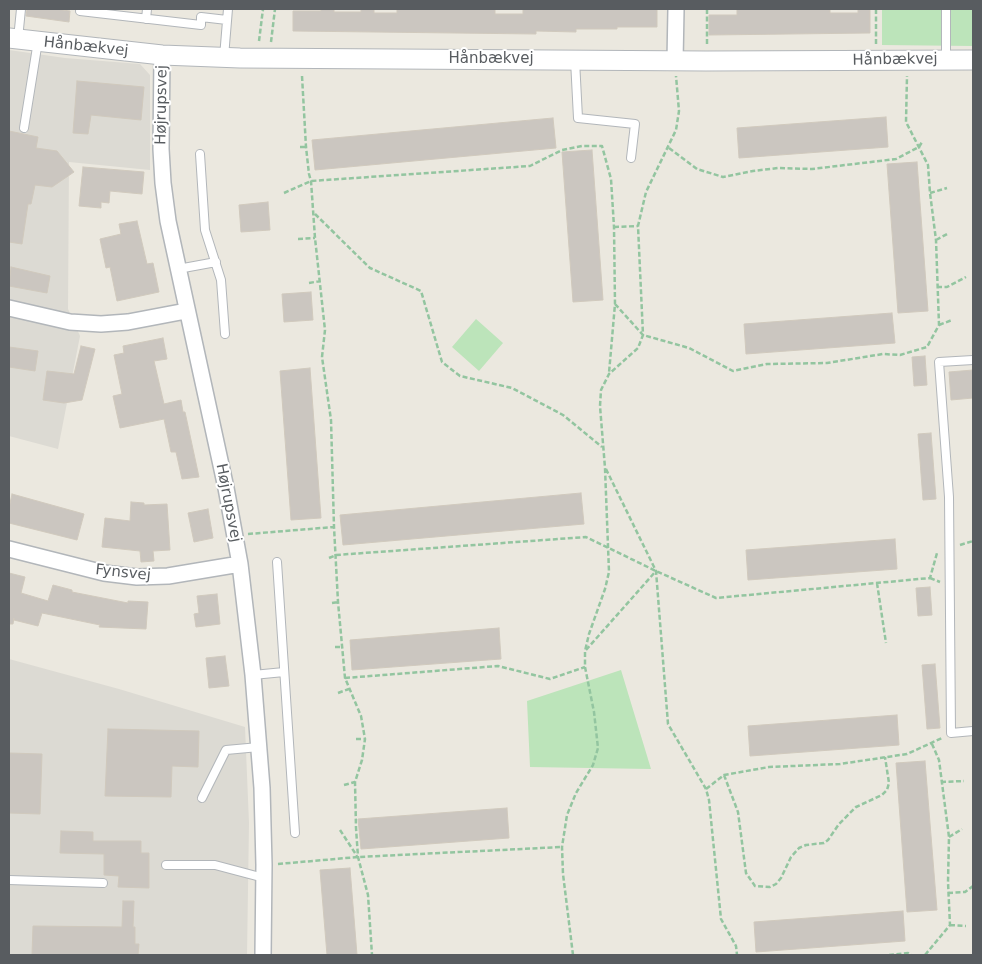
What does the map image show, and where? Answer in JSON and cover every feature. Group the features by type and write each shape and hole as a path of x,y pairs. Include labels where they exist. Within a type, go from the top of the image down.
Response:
{"street":[{"path":"675,61 676,9"},
{"name":"Hånbækvej","path":"13,38 162,55 232,58 675,61 973,60"},
{"name":"Højrupsvej","path":"162,55 162,183 186,311 226,488 240,564 253,675 259,747 264,871 262,955"},
{"path":"9,308 70,322 101,324 128,322 186,311"},
{"name":"Fynsvej","path":"9,548 104,573 137,577 168,576 240,564"}],"lane":[{"path":"13,38 22,9"},
{"path":"146,19 148,9"},
{"path":"228,9 227,20 232,58"},
{"path":"946,9 946,60"},
{"path":"80,11 200,25 202,17 227,20"},
{"path":"24,128 38,41"},
{"path":"575,60 578,118 635,124 631,158"},
{"path":"200,154 206,230 221,280 225,334"},
{"path":"178,269 216,262"},
{"path":"973,360 939,362 949,497 951,733 973,731"},
{"path":"277,562 295,833"},
{"path":"253,675 284,672"},
{"path":"202,798 226,750 259,747"},
{"path":"166,865 215,865 264,871"},
{"path":"9,880 103,883"}],"path":[{"path":"232,58 259,45 263,9"},
{"path":"269,58 275,9"},
{"path":"706,61 707,9"},
{"path":"876,9 877,61"},
{"path":"301,59 308,174 311,181 325,330 322,356 331,420 338,602 345,678 361,716 365,739 362,760 355,782 358,857 368,896 372,955"},
{"path":"615,304 643,335 689,348 733,371 767,364 827,363 883,354 900,355 927,347 939,324 936,240 928,165 906,122 907,60"},
{"path":"573,955 562,874 562,848 567,815 576,793 593,765 598,748 585,651 588,634 605,589 609,572 605,468 600,406 601,390 609,374 638,348 643,335 638,226 646,192 676,130 679,111 675,61"},
{"path":"669,147 697,168 723,177 753,170 778,168 812,169 896,159 919,147 922,142"},
{"path":"284,193 311,181 530,166 562,150 582,146 602,146 611,179 614,227 615,304 609,374"},
{"path":"300,147 306,147"},
{"path":"930,193 947,188"},
{"path":"314,213 370,268 421,290 442,362 460,376 512,388 563,415 603,447"},
{"path":"614,227 638,226"},
{"path":"936,240 949,232"},
{"path":"298,239 315,238"},
{"path":"937,287 947,287 966,277"},
{"path":"309,283 320,281"},
{"path":"939,324 952,320"},
{"path":"605,468 656,571 668,724 706,789 709,800 720,918 736,946 737,955"},
{"path":"234,535 334,527"},
{"path":"328,558 336,555 586,537 716,598 930,578 938,551 973,541"},
{"path":"585,651 656,571"},
{"path":"877,583 886,643"},
{"path":"332,603 338,602"},
{"path":"335,647 343,647"},
{"path":"345,678 498,666 550,679 586,667"},
{"path":"338,693 349,689"},
{"path":"706,789 724,775 769,767 840,764 907,754 932,744 951,733"},
{"path":"356,739 365,739"},
{"path":"925,955 950,925 948,838 939,760 932,744"},
{"path":"724,775 738,812 746,873 755,886 770,887 776,884 791,857 799,848 806,845 824,843 856,807 882,795 887,790 885,757"},
{"path":"941,782 964,781"},
{"path":"344,785 355,782"},
{"path":"948,838 962,829"},
{"path":"340,830 358,857"},
{"path":"264,871 358,857 562,848"},
{"path":"948,892 965,892 973,886"},
{"path":"950,925 966,926"},
{"path":"889,955 908,953 911,955"}],"shaded area":[{"path":"9,50 65,58 140,64 150,75 150,170 69,162 68,309 80,336 58,449 9,436"},
{"path":"9,659 119,689 245,727 249,823 247,955 9,955"}],"green space":[{"path":"882,9 973,9 973,46 882,45"},
{"path":"476,319 503,343 479,371 452,347"},
{"path":"621,670 651,769 530,767 527,701"}],"building":[{"path":"27,9 70,11 69,22 26,16"},
{"path":"321,9 334,9 334,12 361,12 361,9 374,9 374,13 397,13 397,9 495,9 495,14 523,14 523,9 657,9 657,27 576,29 576,32 536,31 536,34 293,31 293,11 321,11"},
{"path":"737,9 830,9 830,13 858,13 858,9 870,9 870,33 709,35 709,15 737,15"},
{"path":"77,81 144,87 141,120 91,115 88,134 73,133"},
{"path":"886,117 888,147 739,158 737,128"},
{"path":"553,118 556,148 315,170 312,140"},
{"path":"9,131 38,137 36,148 57,151 74,172 52,187 35,185 31,204 28,204 22,244 9,242"},
{"path":"592,150 603,300 573,302 562,152"},
{"path":"917,162 928,311 898,313 887,164"},
{"path":"83,167 144,172 142,194 110,191 109,203 101,202 101,208 79,206"},
{"path":"268,202 270,230 241,232 239,205"},
{"path":"137,221 147,264 153,263 159,292 117,301 110,267 106,268 100,239 121,234 119,224"},
{"path":"11,267 50,276 47,293 9,286"},
{"path":"311,292 313,320 284,322 282,294"},
{"path":"892,313 895,343 746,354 744,324"},
{"path":"163,338 167,359 154,361 164,404 181,400 199,477 182,479 176,452 171,452 164,419 120,428 113,396 122,394 114,355 124,353 123,346"},
{"path":"81,346 95,349 82,400 64,403 43,400 47,371 74,374"},
{"path":"9,347 38,351 35,371 9,367"},
{"path":"925,356 927,385 914,386 912,357"},
{"path":"310,368 321,518 291,520 280,371"},
{"path":"973,370 973,398 951,400 949,372"},
{"path":"931,433 936,499 923,500 918,434"},
{"path":"581,493 584,524 343,545 340,515"},
{"path":"12,494 84,514 77,540 9,523 9,508"},
{"path":"131,502 144,503 144,505 167,504 170,550 153,551 154,561 141,562 140,551 102,547 105,518 130,521"},
{"path":"208,509 213,538 194,542 188,513"},
{"path":"895,539 897,569 748,580 746,550"},
{"path":"9,573 25,577 21,593 48,601 53,585 72,590 72,592 128,603 128,601 148,602 146,629 99,627 100,625 42,613 38,626 14,620 14,618 13,624 9,624"},
{"path":"930,587 932,615 918,616 916,588"},
{"path":"217,594 220,624 196,627 194,614 199,613 197,596"},
{"path":"499,628 501,659 352,670 350,640"},
{"path":"225,656 229,686 209,688 206,658"},
{"path":"935,664 940,728 927,729 922,665"},
{"path":"897,715 899,745 750,756 748,726"},
{"path":"108,729 199,731 198,767 172,766 171,797 105,796"},
{"path":"9,753 42,754 40,814 9,813"},
{"path":"925,761 937,910 907,912 896,763"},
{"path":"507,808 509,838 361,849 358,819"},
{"path":"61,831 93,832 93,841 141,841 141,853 149,853 149,888 118,887 119,876 104,875 104,854 60,853"},
{"path":"350,868 357,955 327,955 320,870"},
{"path":"123,901 134,901 133,927 135,927 135,944 139,944 138,955 32,955 33,926 122,927"},
{"path":"903,911 905,941 756,952 754,922"}]}
